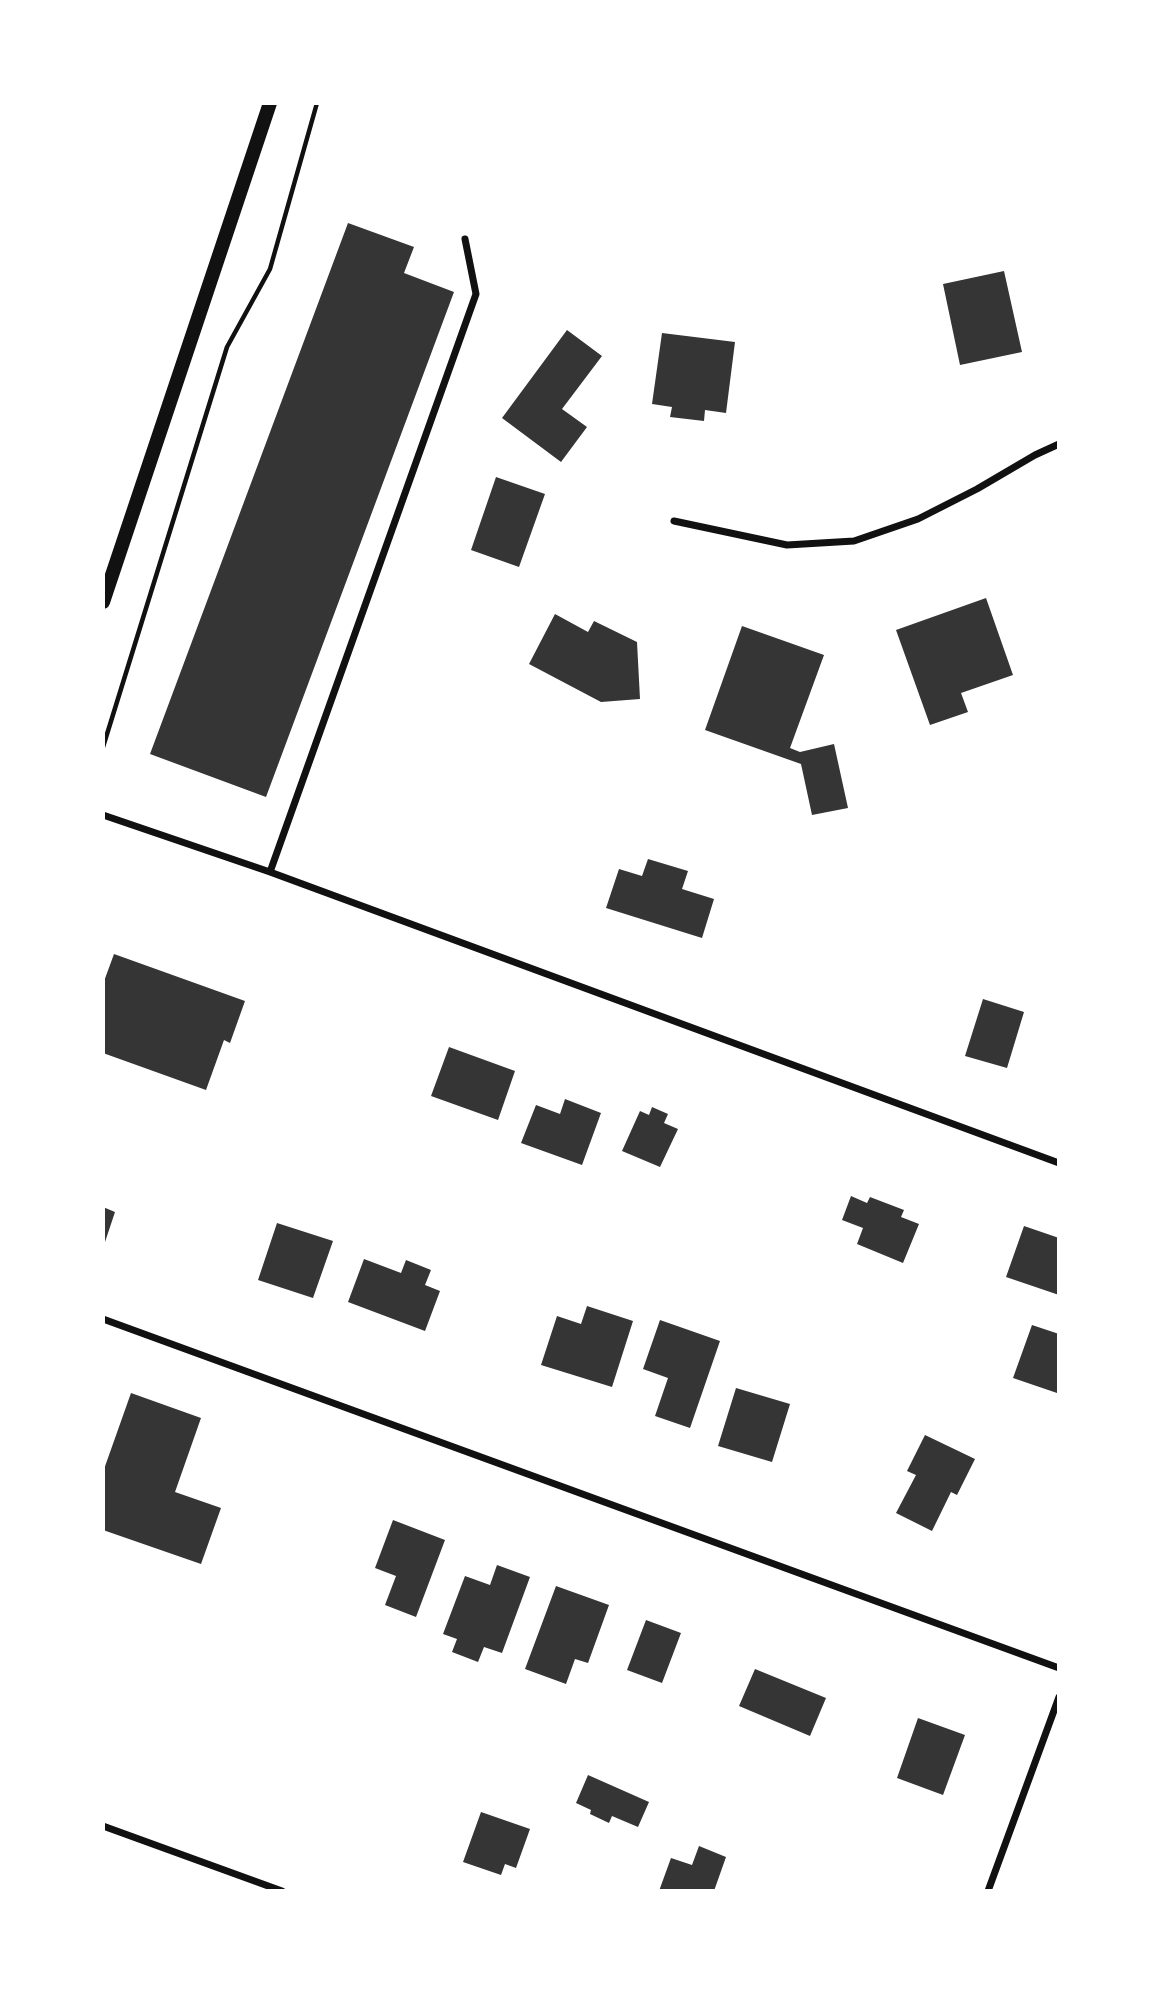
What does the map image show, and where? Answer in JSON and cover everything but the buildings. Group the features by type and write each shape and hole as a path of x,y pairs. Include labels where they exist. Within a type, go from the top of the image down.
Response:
{"main road":[{"path":"103,602 270,103"}],"street":[{"path":"270,872 476,294 465,239"},
{"path":"674,521 787,545 854,541 918,519 1059,444"},
{"path":"103,815 270,872 1059,1163"},
{"path":"103,1318 1059,1668"},
{"path":"988,1891 1059,1696"},
{"path":"103,1826 282,1891"}],"path":[{"path":"103,747 227,347 270,269 317,103"}]}
